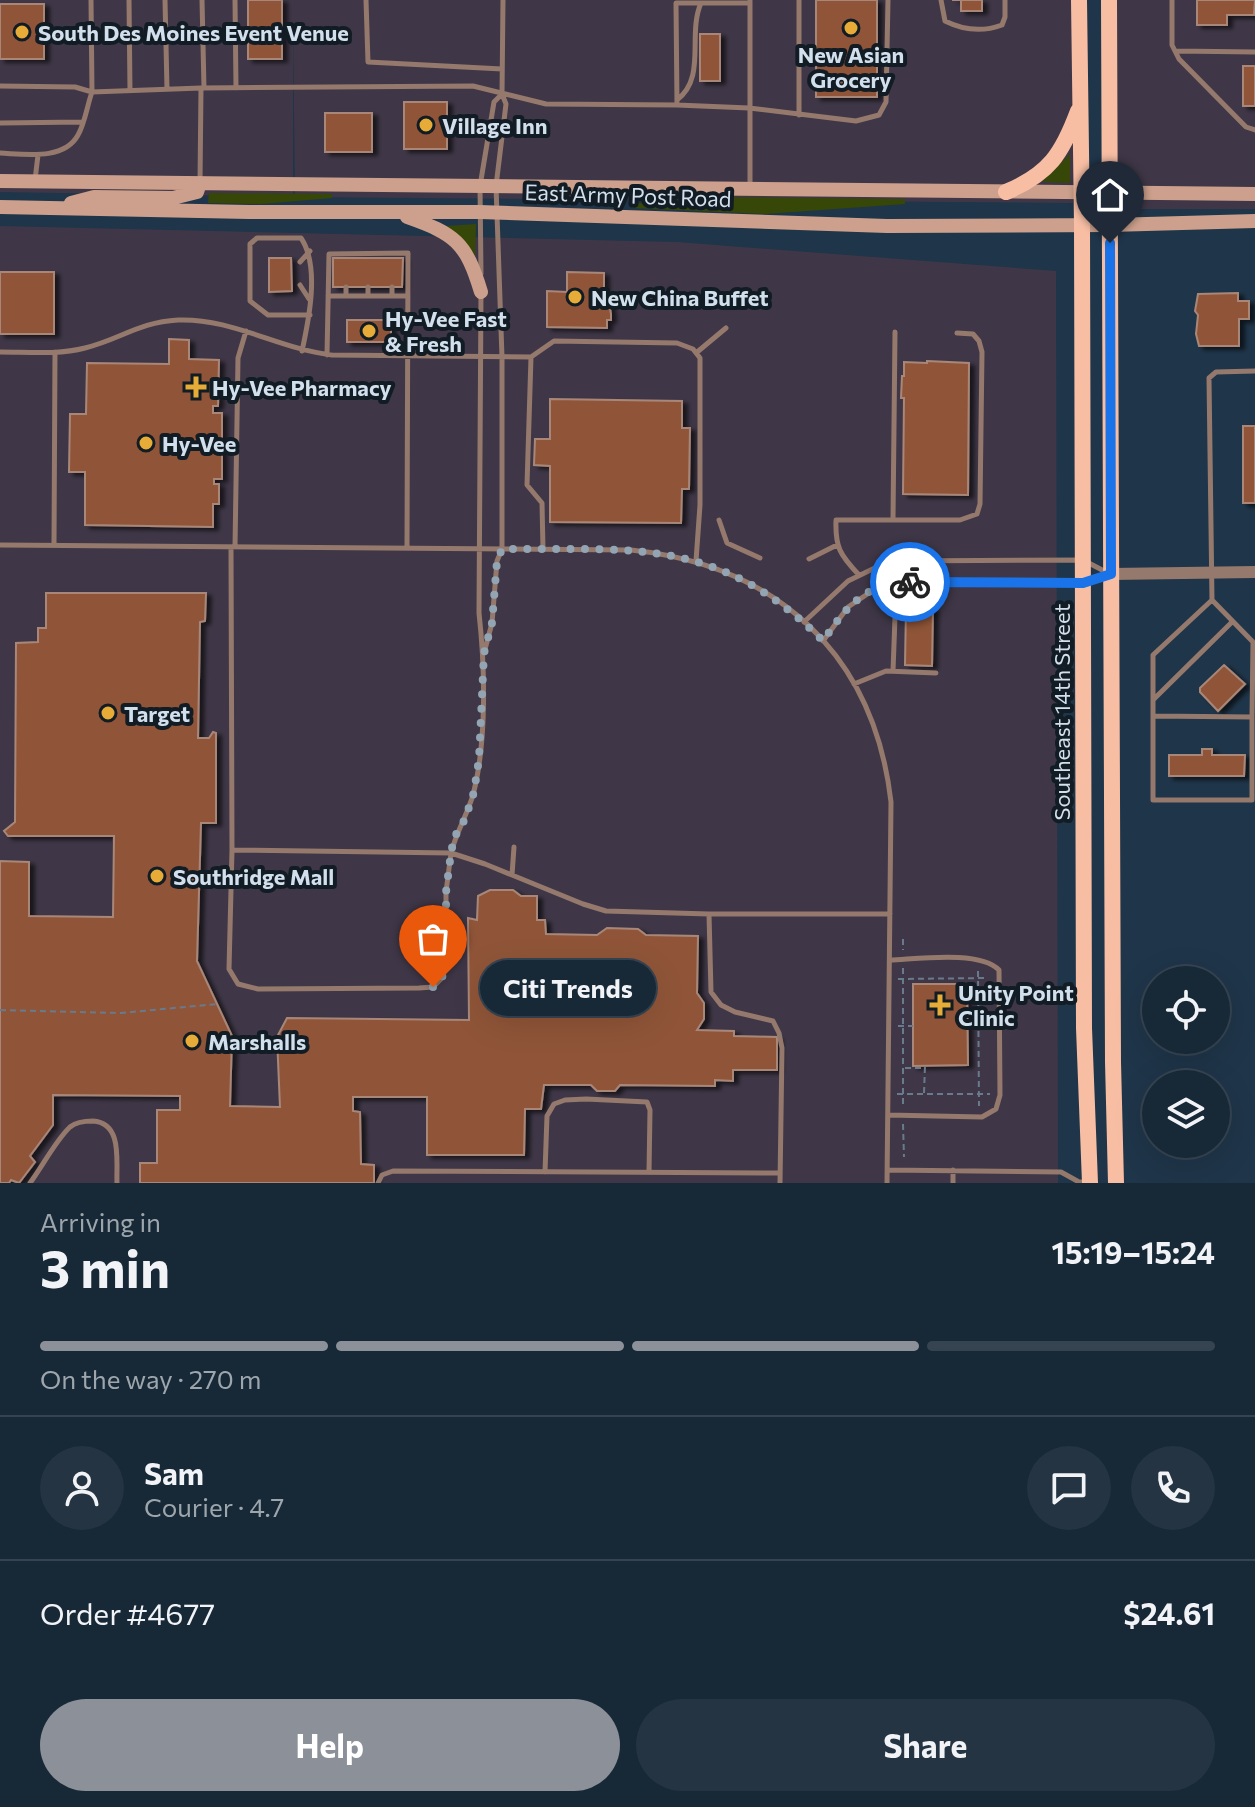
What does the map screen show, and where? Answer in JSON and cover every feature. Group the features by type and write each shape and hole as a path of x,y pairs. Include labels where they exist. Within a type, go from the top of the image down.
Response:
{"main road":[{"name":"Southeast 14th Street","path":"1079,0 1084,1028 1090,1182"},
{"path":"1109,0 1116,1183"},
{"path":"1006,192 1042,173 1064,146 1081,102"},
{"name":"East Army Post Road","path":"0,181 1255,194"},
{"path":"51,208 94,197 173,198 197,192 200,183"},
{"name":"East Army Post Road","path":"0,207 480,212 887,226 1255,221"},
{"path":"395,212 435,227 455,239 466,252 481,292"}],"street":[{"path":"1111,574 1255,572"}],"lane":[{"path":"0,153 38,155 55,152 77,138 92,92 91,0"},
{"path":"129,0 130,91"},
{"path":"165,0 167,89"},
{"path":"200,183 202,0"},
{"path":"235,0 236,88"},
{"path":"366,0 368,62 502,69"},
{"path":"484,653 492,623 497,561 502,549 502,357 496,186 506,104 502,94 503,0"},
{"path":"799,0 799,116"},
{"path":"0,86 75,87 92,92 473,86 546,104 677,103 856,121 879,115 886,102 888,0"},
{"path":"941,0 945,21 957,27 989,30 1002,25 1005,0"},
{"path":"1172,0 1172,45 1179,59 1246,127 1255,130"},
{"path":"677,103 676,3 750,2 750,188"},
{"path":"677,103 693,82 694,18 701,3"},
{"path":"1176,51 1255,52"},
{"path":"246,331 238,358 229,969 238,984 258,989 433,987 442,978 446,960 446,892 454,838 465,819 474,792 479,759 484,653 479,613 483,357 480,186 494,102 502,94"},
{"path":"0,123 82,122"},
{"path":"35,181 38,155"},
{"path":"302,351 310,315 310,251 301,238 257,238 250,244 250,301 268,315 310,315"},
{"path":"300,262 310,251"},
{"path":"327,355 329,254 391,256 408,253 407,548"},
{"path":"300,285 310,299"},
{"path":"346,287 346,296"},
{"path":"368,287 368,296"},
{"path":"392,287 392,296"},
{"path":"328,296 408,296"},
{"path":"0,352 55,352 89,347 129,330 178,320 213,322 302,351 327,355 531,357 554,341 677,343 700,358 700,505 696,561"},
{"path":"696,353 726,328"},
{"path":"893,520 895,332"},
{"path":"859,575 843,559 837,545 836,520 960,520 977,514 980,504 982,352 973,334 957,333"},
{"path":"54,545 55,352"},
{"path":"531,357 527,485 542,503 543,549"},
{"path":"1212,600 1253,642 1252,800 1153,800 1153,655 1182,634 1212,600 1209,378 1216,372 1255,371"},
{"path":"719,520 727,543 760,558"},
{"path":"0,545 631,550 696,561 740,577 765,591 823,641 854,684 872,719 888,774 891,802 887,1183"},
{"path":"809,559 837,545"},
{"path":"804,622 848,581 883,564 898,561 1083,560 1111,574"},
{"path":"823,641 848,607 881,585 922,582 1083,583 1111,574"},
{"path":"893,671 895,617"},
{"path":"1154,699 1232,622"},
{"path":"1193,645 1200,653"},
{"path":"1179,658 1187,667"},
{"path":"854,684 881,672 936,673"},
{"path":"1153,716 1252,717"},
{"path":"512,875 514,847"},
{"path":"232,850 451,853 606,911 890,914"},
{"path":"709,914 711,992 721,1005 735,1012 773,1021 779,1033 782,1048 780,1183"},
{"path":"888,1115 982,1117 996,1109 1000,1100 1000,975 995,966 982,960 890,960"},
{"path":"545,1172 547,1116 554,1104 586,1099 647,1102 650,1110 649,1172"},
{"path":"30,1183 71,1126 85,1121 100,1122 112,1130 116,1141 117,1183"},
{"path":"887,1170 1061,1172 1079,1182 1090,1182"},
{"path":"953,1170 953,1183"},
{"path":"378,1183 382,1175 393,1171 780,1173"}],"path":[{"path":"903,939 904,1157"},
{"path":"978,968 979,1106"},
{"path":"897,979 989,978"},
{"path":"922,979 923,984"},
{"path":"0,1010 121,1013 217,1004"},
{"path":"897,1026 913,1026"},
{"path":"968,1026 991,1026"},
{"path":"903,1068 925,1067 924,1094"},
{"path":"896,1094 990,1094"}],"shaded area":[{"path":"0,0 1077,0 1073,203 295,197 293,26 293,197 0,192"},
{"path":"1108,0 1255,0 1255,209 1109,209"},
{"name":"Southridge Mall","path":"0,226 677,242 1056,271 1058,1183 0,1183"}],"green space":[{"path":"1070,154 1070,183 1042,182"},
{"path":"209,193 332,194 332,198 261,204 208,203"},
{"path":"707,197 905,199 905,204 765,214 632,208 632,204"},
{"path":"476,224 475,257 446,226"}],"building":[{"path":"248,0 282,0 282,59 248,59"},
{"path":"816,0 877,0 877,97 816,97"},
{"path":"961,0 982,0 982,11 961,11"},
{"path":"1197,0 1255,0 1254,15 1227,15 1227,25 1197,25"},
{"name":"South Des Moines Event Venue","path":"0,4 44,4 44,59 0,59"},
{"path":"700,34 720,34 720,81 700,81"},
{"path":"1243,66 1255,66 1255,106 1243,106"},
{"name":"Village Inn","path":"404,102 447,102 447,149 404,149"},
{"path":"325,113 372,113 372,152 325,152"},
{"path":"269,258 291,258 292,291 269,292"},
{"path":"333,258 403,258 402,287 333,287"},
{"path":"0,272 54,272 54,334 0,334"},
{"name":"New China Buffet","path":"567,272 604,273 604,302 609,302 611,314 607,328 547,327 547,291 567,292"},
{"path":"1238,293 1238,301 1249,301 1249,319 1239,319 1239,346 1199,346 1196,334 1198,315 1195,311 1198,294"},
{"name":"Hy-Vee Fast & Fresh","path":"347,320 391,320 391,342 347,342"},
{"name":"Hy-Vee","path":"169,339 189,340 189,359 219,360 218,406 213,406 213,413 222,413 222,479 214,479 214,484 219,484 219,504 213,504 213,527 85,525 85,472 69,472 70,414 86,414 87,363 169,364"},
{"path":"904,362 969,363 968,495 903,494 904,398 901,398"},
{"path":"550,399 682,401 682,428 690,428 689,489 682,489 681,523 550,522 550,466 534,465 535,439 550,439"},
{"path":"1243,426 1255,426 1255,503 1243,503"},
{"name":"Southridge Mall","path":"46,593 206,593 205,621 200,622 198,738 209,738 213,732 216,733 216,823 201,823 197,961 232,1036 230,1106 280,1107 277,1037 287,1018 469,1020 468,918 477,920 478,896 490,890 513,890 521,896 537,896 537,920 545,920 546,934 597,935 607,928 638,929 646,935 698,936 697,993 704,1003 704,1019 697,1030 734,1031 734,1036 777,1037 777,1070 733,1070 733,1081 715,1080 715,1086 620,1085 615,1091 597,1091 591,1085 544,1085 541,1109 525,1109 524,1155 427,1155 427,1097 353,1097 353,1111 360,1112 361,1164 374,1165 374,1183 140,1183 140,1163 157,1163 157,1110 180,1110 180,1096 53,1095 53,1125 30,1156 35,1162 19,1183 11,1180 0,1183 0,861 29,862 29,916 113,917 114,836 8,836 4,831 15,822 16,643 38,642 38,628 46,628"},
{"path":"906,607 933,608 932,666 905,665"},
{"path":"1224,665 1245,684 1218,711 1200,692 1200,688"},
{"path":"1202,749 1212,749 1212,755 1245,755 1244,776 1169,776 1169,755 1202,755"},
{"name":"Unity Point Clinic","path":"913,984 967,984 968,1065 913,1066"}],"way so far":[{"path":"433,987 442,978 446,960 446,892 454,838 465,819 474,792 482,718 484,653 492,623 497,561 502,549 631,550 687,558 714,566 765,591 788,607 823,641 856,600 881,585 910,582"}],"place":[{"name":"New Asian Grocery","path":"851,28"},
{"name":"South Des Moines Event Venue","path":"22,32"},
{"name":"Village Inn","path":"426,125"},
{"name":"New China Buffet","path":"575,297"},
{"name":"Hy-Vee Fast & Fresh","path":"369,331"},
{"name":"Hy-Vee Pharmacy","path":"196,387"},
{"name":"Hy-Vee","path":"146,443"},
{"name":"Target","path":"108,713"},
{"name":"Southridge Mall","path":"157,876"},
{"name":"Citi Trends","path":"433,987"},
{"name":"Unity Point Clinic","path":"940,1005"},
{"name":"Marshalls","path":"192,1041"}],"route":[{"path":"910,582 1083,583 1111,574 1110,243"}]}
